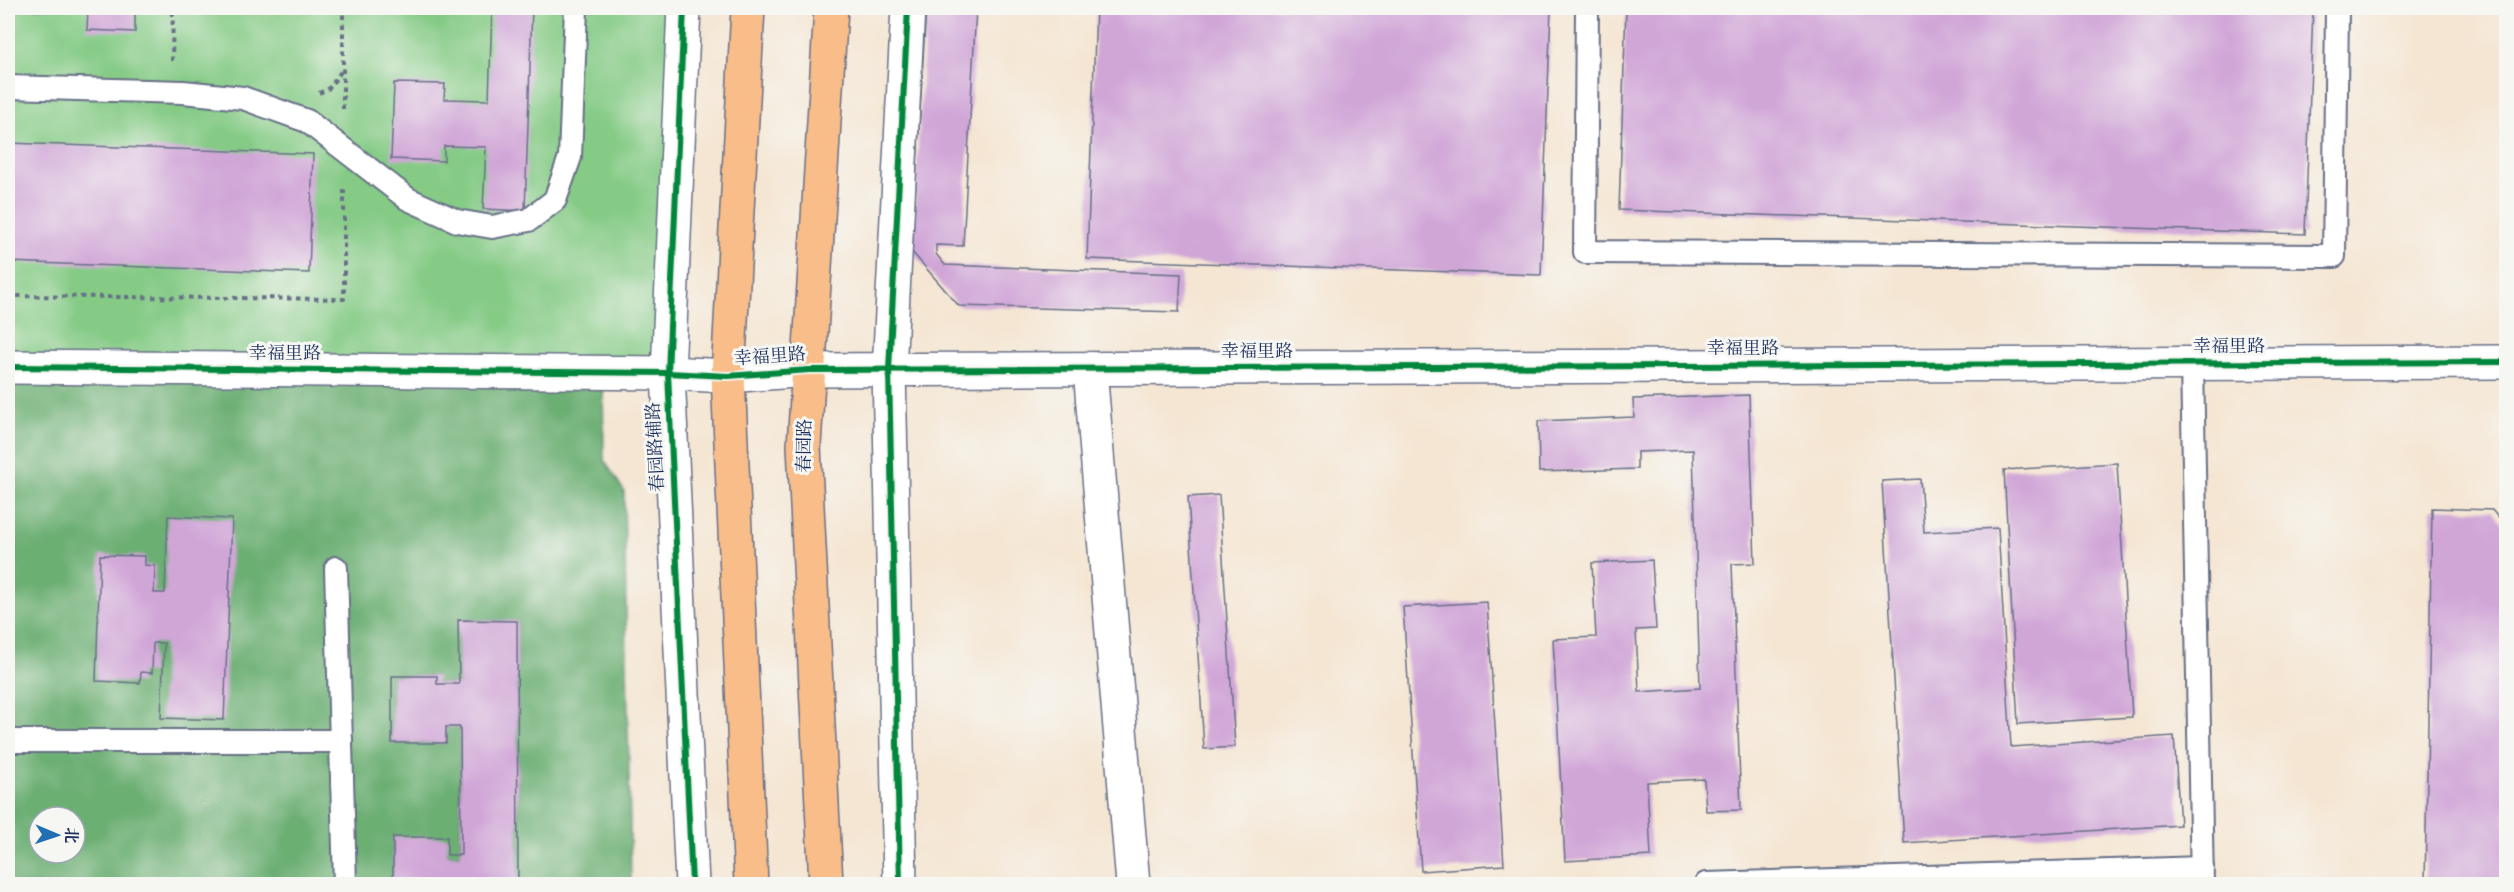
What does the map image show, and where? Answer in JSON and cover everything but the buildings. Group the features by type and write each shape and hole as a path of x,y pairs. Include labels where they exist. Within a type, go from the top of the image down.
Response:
{"main road":[{"path":"748,8 728,376 751,885"},
{"name":"春园路","path":"826,885 804,446 831,8"}],"street":[{"name":"春园路辅路","path":"684,8 668,373 692,885"},
{"path":"900,885 889,370 908,8"},
{"name":"幸福里路","path":"8,367 668,373 728,376 809,370 2506,362"},
{"path":"1090,369 1133,885"}],"lane":[{"path":"8,87 171,92 243,98 307,121 408,199 457,221 492,227 529,220 555,200 570,157 576,8"},
{"path":"1587,8 1585,252 2334,256 2337,8"},
{"path":"1706,885 2202,876 2192,363"},
{"path":"336,568 345,885"},
{"path":"8,741 341,741"}],"path":[{"path":"171,92 173,8"},
{"path":"8,296 344,299 344,8"}],"green space":[{"path":"8,8 684,8 668,373 8,367"},
{"path":"8,367 603,372 604,460 624,491 631,884 518,884 517,621 459,620 459,684 437,684 436,676 392,676 392,743 446,743 446,727 460,727 461,855 447,855 393,837 393,884 8,884"}],"cycle path":[{"path":"684,8 668,373 692,884"},
{"path":"900,884 889,370 908,8"},
{"path":"8,367 668,373 728,376 809,370 2506,362"}]}
